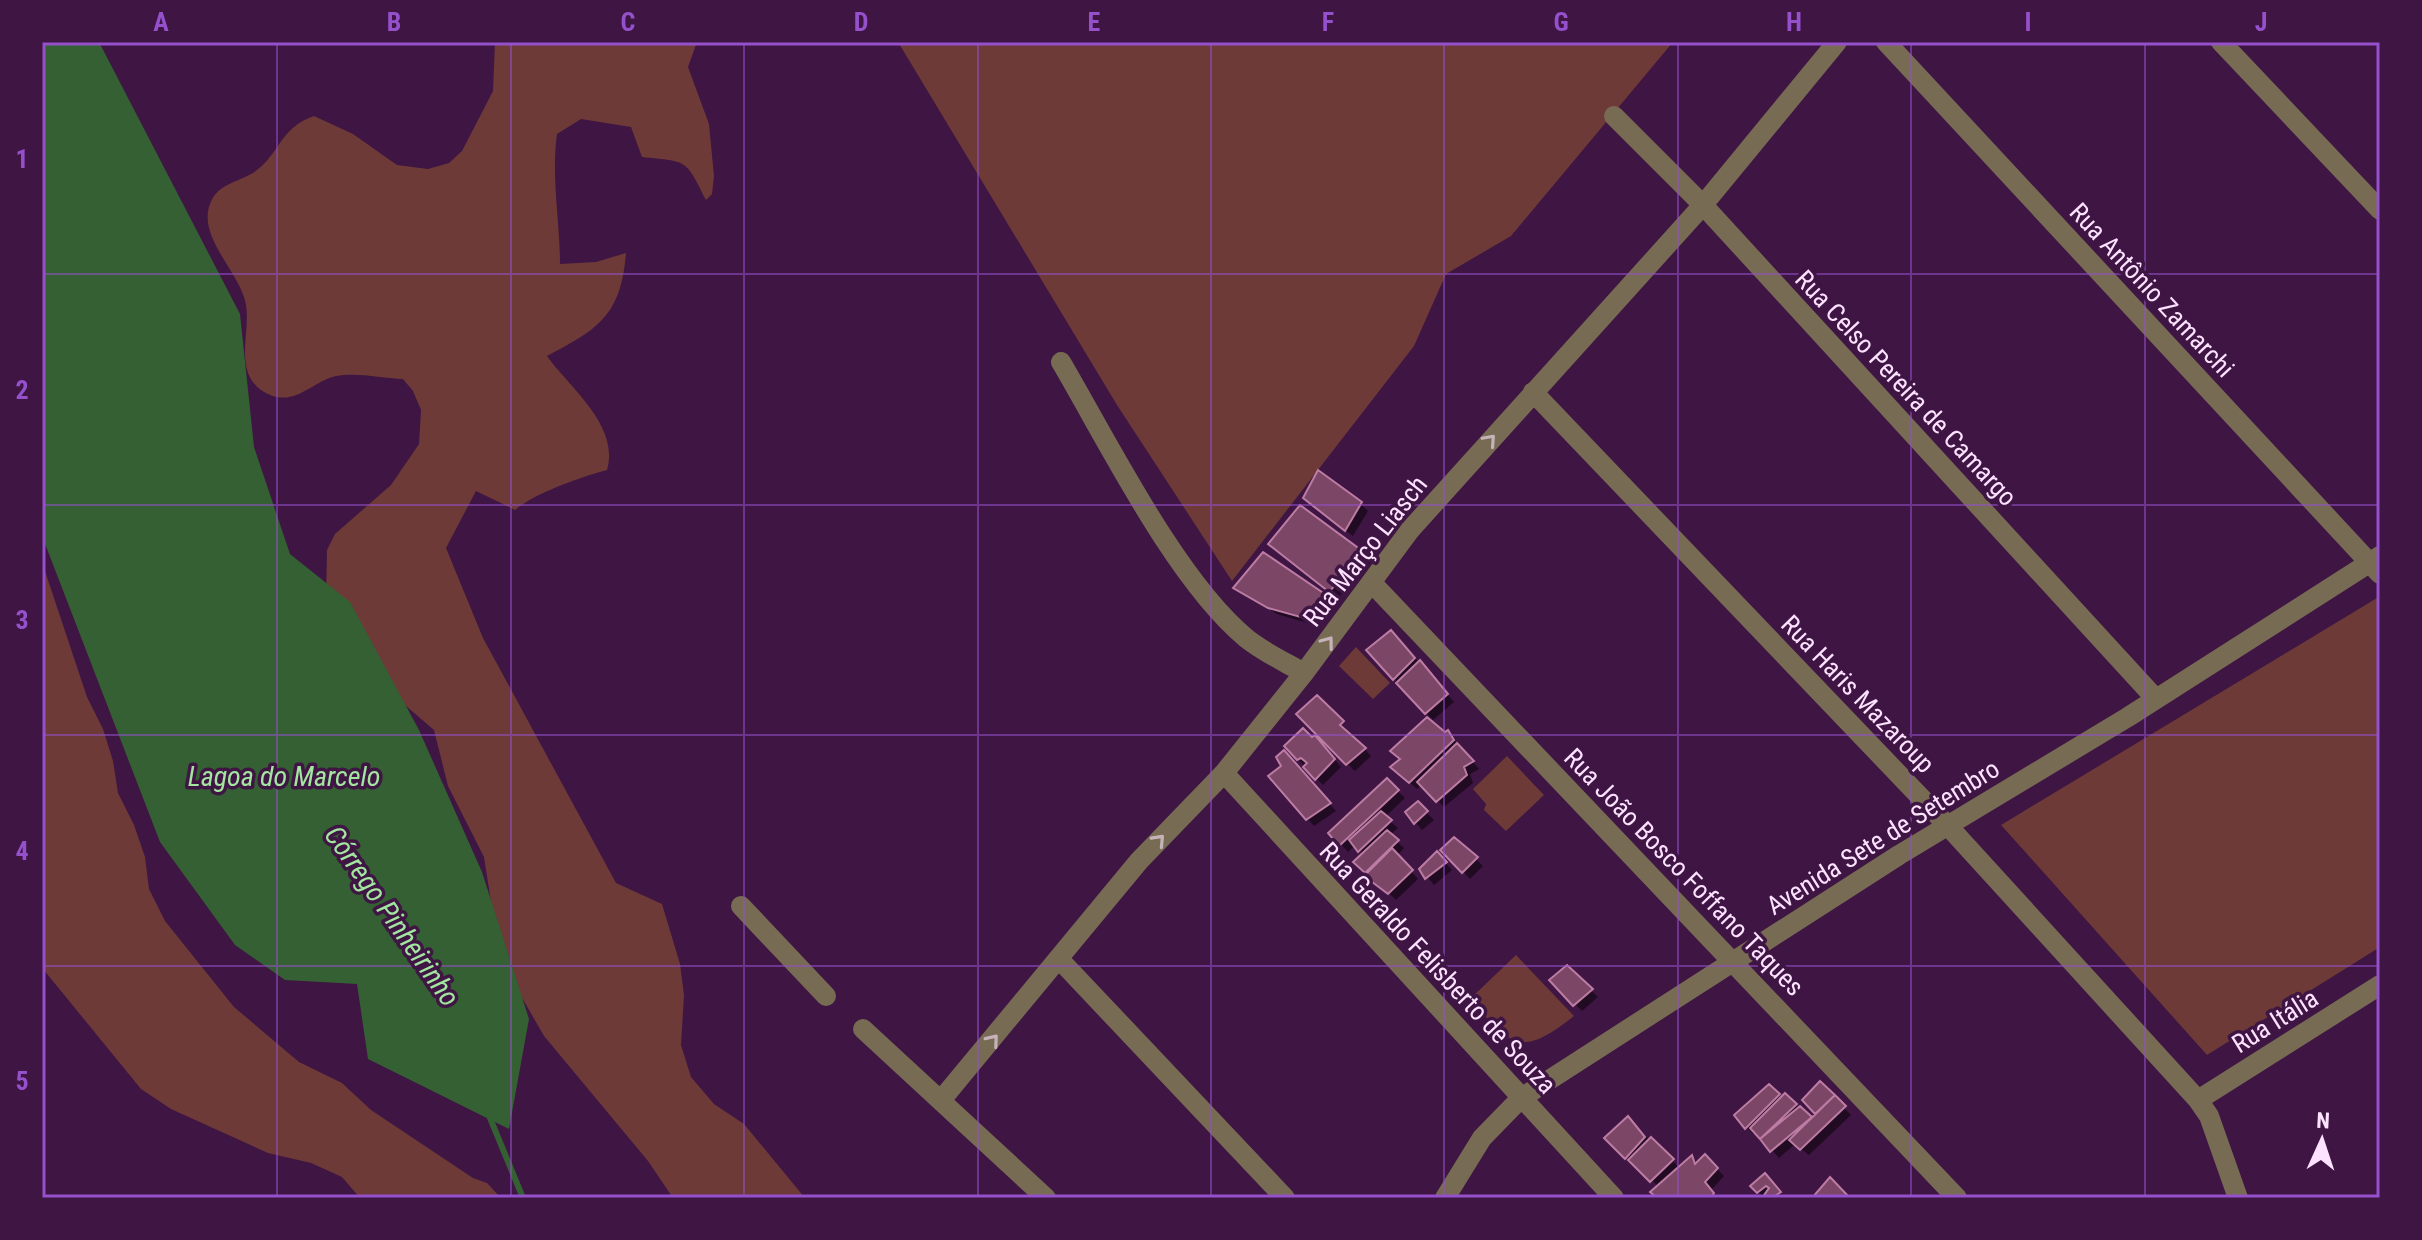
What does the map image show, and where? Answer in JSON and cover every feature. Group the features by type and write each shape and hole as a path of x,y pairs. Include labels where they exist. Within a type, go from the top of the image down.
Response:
{"street":[{"name":"Rua Março Liasch","path":"942,1099 1139,861 1224,773 1304,673 1410,530 1703,205 1837,42"},
{"name":"Rua Antônio Zamarchi","path":"1886,42 2376,564"},
{"path":"2221,42 2380,210"},
{"name":"Rua Celso Pereira de Camargo","path":"1614,116 1703,205 2156,699"},
{"path":"1061,362 1145,504 1213,603 1247,638 1304,673"},
{"name":"Rua Haris Mazaroup","path":"1533,392 1949,827 2198,1100 2209,1116 2238,1198"},
{"name":"Avenida Sete de Setembro","path":"1445,1198 1482,1138 1521,1098 1734,961 2376,564"},
{"name":"Rua João Bosco Foffano Taques","path":"1372,583 1957,1198"},
{"name":"Rua Geraldo Felisberto de Souza","path":"1224,773 1614,1198"},
{"path":"741,906 826,996"},
{"path":"1060,960 1285,1198"},
{"name":"Rua Itália","path":"2198,1100 2380,985"},
{"path":"863,1029 1046,1198"}],"shaded area":[{"path":"495,42 697,42 688,67 709,124 714,176 712,194 706,200 689,169 677,162 642,157 631,127 581,119 557,134 555,183 560,264 596,262 626,253 619,291 604,318 581,337 547,356 600,423 609,454 607,470 546,492 515,510 476,491 446,548 483,638 616,883 662,904 680,964 684,995 681,1045 691,1077 714,1104 744,1124 805,1198 673,1198 648,1161 544,1036 521,996 494,921 484,857 448,786 434,730 406,706 326,598 327,550 335,534 391,485 419,444 421,410 413,391 403,379 336,376 287,397 268,394 257,386 246,366 246,305 209,230 208,217 213,197 228,184 262,166 294,127 314,116 353,134 397,165 428,169 449,163 462,151 493,91"},
{"path":"898,42 1673,42 1511,236 1446,274 1414,346 1232,581 1117,405"},
{"path":"42,562 87,697 103,729 113,761 118,793 145,857 149,889 165,921 234,1007 299,1062 342,1083 371,1110 473,1178 487,1183 501,1198 360,1198 342,1177 311,1163 268,1153 171,1109 141,1089 43,969"},
{"path":"2377,598 2380,601 2380,947 2207,1055 2001,825"},
{"path":"1356,647 1390,683 1373,699 1339,666"},
{"path":"1507,756 1544,795 1506,831 1484,810 1486,804 1473,789"},
{"path":"1516,955 1574,1016 1556,1030 1528,1042 1517,1041 1496,1028 1470,999"}],"water":[{"name":"Lagoa do Marcelo","path":"42,42 99,42 240,314 254,447 290,554 350,602 419,730 482,872 529,1019 509,1129 368,1059 357,984 285,980 235,945 160,842 42,536"}],"building":[{"path":"1318,470 1362,502 1345,531 1303,498"},
{"path":"1300,505 1365,553 1329,592 1268,544"},
{"path":"1263,552 1322,592 1329,592 1304,618 1268,608 1233,588"},
{"path":"1391,630 1415,658 1393,680 1366,650"},
{"path":"1420,660 1448,694 1425,714 1396,683"},
{"path":"1317,695 1344,721 1340,725 1366,748 1346,765 1296,714"},
{"path":"1427,717 1445,732 1448,730 1454,740 1409,783 1390,767 1400,759 1390,751"},
{"path":"1303,728 1312,737 1315,735 1335,759 1315,780 1303,767 1307,763 1301,758 1297,760 1284,746"},
{"path":"1457,743 1474,761 1464,767 1467,775 1436,802 1417,782"},
{"path":"1284,750 1331,803 1306,820 1268,776 1281,766 1276,757"},
{"path":"1387,778 1399,790 1339,846 1328,833"},
{"path":"1418,801 1428,811 1414,824 1405,812"},
{"path":"1381,811 1392,820 1358,852 1349,840"},
{"path":"1387,830 1399,840 1365,873 1353,862"},
{"path":"1454,837 1478,857 1462,873 1440,850"},
{"path":"1392,848 1413,870 1388,894 1364,876"},
{"path":"1437,851 1447,862 1425,879 1419,869"},
{"path":"1567,965 1593,989 1573,1006 1549,980"},
{"path":"1820,1081 1835,1095 1815,1114 1802,1100"},
{"path":"1769,1084 1780,1094 1745,1129 1734,1115"},
{"path":"1785,1093 1797,1104 1760,1139 1750,1128"},
{"path":"1835,1095 1846,1106 1800,1150 1789,1140"},
{"path":"1800,1106 1812,1117 1770,1152 1760,1139"},
{"path":"1628,1116 1645,1137 1625,1159 1604,1138"},
{"path":"1651,1137 1674,1159 1650,1182 1628,1160"},
{"path":"1705,1154 1718,1168 1705,1182 1714,1193 1711,1198 1657,1198 1650,1192 1692,1155 1695,1164"},
{"path":"1765,1173 1781,1192 1772,1198 1762,1198 1769,1188 1766,1186 1757,1193 1750,1186"},
{"path":"1830,1177 1850,1198 1812,1198"}],"waterway":[{"name":"Córrego Pinheirinho","path":"488,1113 523,1198"}]}
